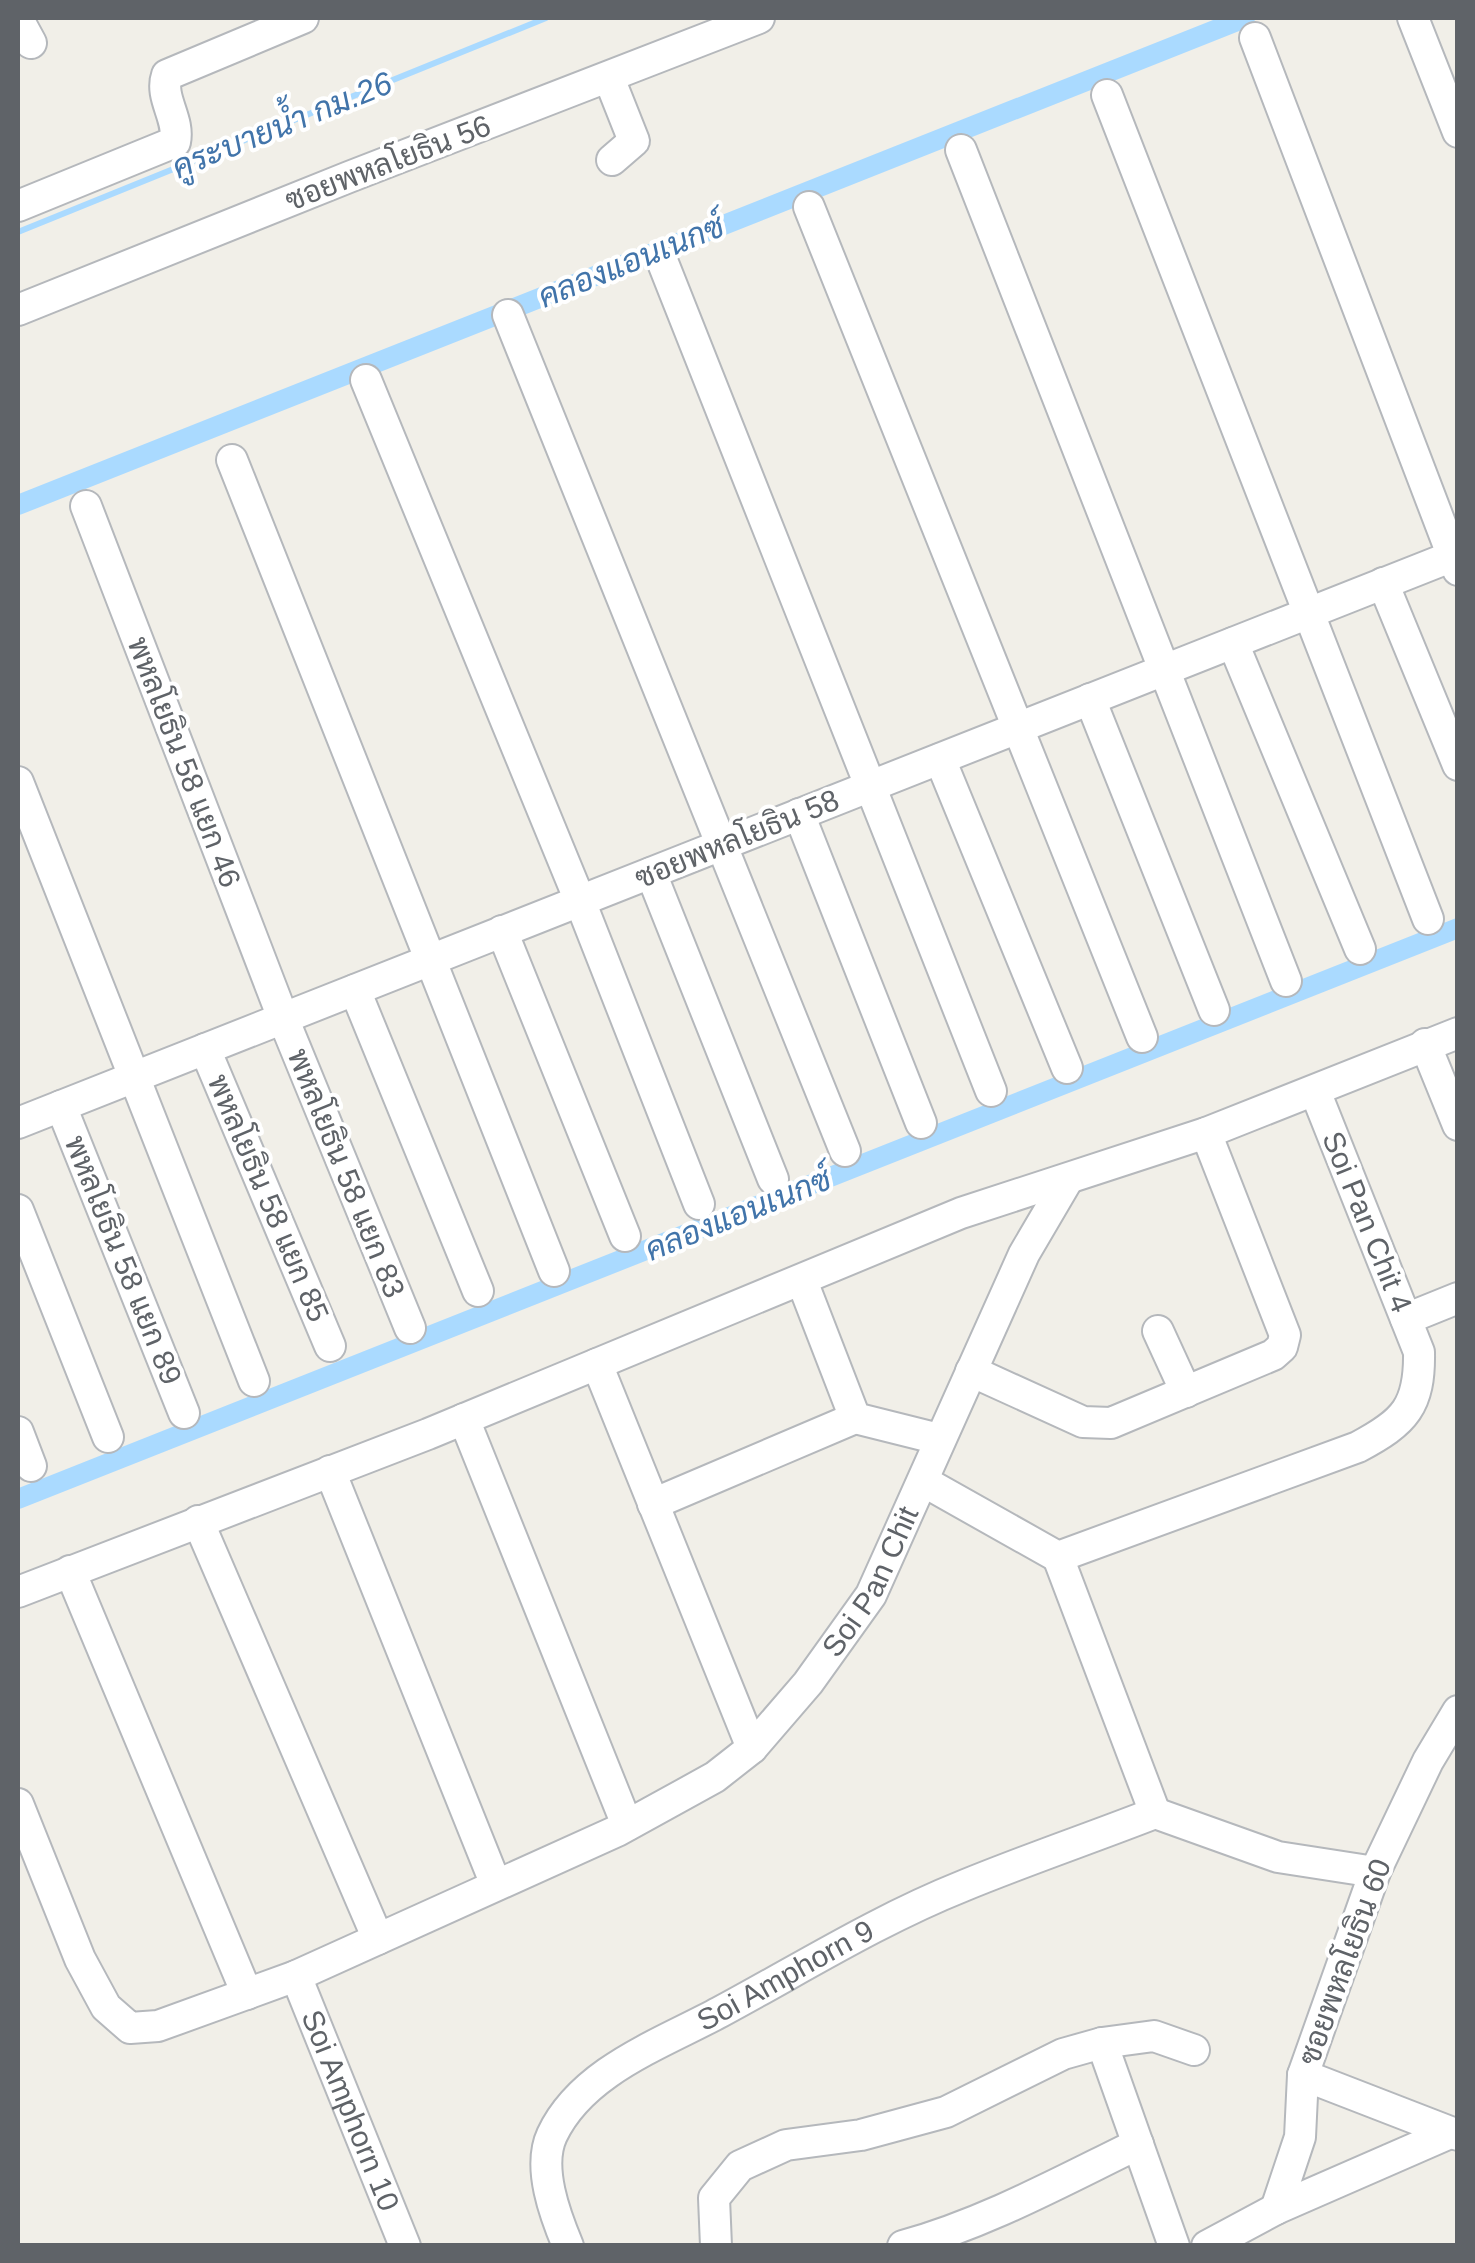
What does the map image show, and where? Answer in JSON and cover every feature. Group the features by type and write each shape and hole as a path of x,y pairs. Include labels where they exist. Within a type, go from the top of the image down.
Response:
{"street":[{"path":"18,206 175,142 178,129 162,87 166,75 303,18"},
{"name":"ซอยพหลโยธิน 56","path":"18,310 759,18"},
{"path":"1413,18 1458,132"},
{"path":"1255,38 1456,560"},
{"path":"609,78 634,141 612,160"},
{"path":"1107,95 1428,919"},
{"path":"961,150 1286,980"},
{"path":"809,207 1142,1037"},
{"path":"664,263 991,1091"},
{"path":"508,315 845,1151"},
{"path":"366,380 700,1204"},
{"path":"232,460 554,1271"},
{"name":"พหลโยธิน 58 แยก 46","path":"86,506 283,1018"},
{"name":"ซอยพหลโยธิน 58","path":"18,1123 1383,583 1456,560"},
{"path":"1383,583 1458,765"},
{"path":"1233,643 1360,950"},
{"path":"1090,699 1214,1010"},
{"path":"940,759 1067,1068"},
{"path":"18,782 254,1381"},
{"path":"799,814 921,1123"},
{"path":"650,873 772,1179"},
{"path":"502,932 626,1236"},
{"path":"355,990 478,1290"},
{"name":"พหลโยธิน 58 แยก 83","path":"283,1018 410,1328"},
{"path":"18,1592 464,1419 960,1212 1206,1134 1458,1032"},
{"path":"1426,1044 1458,1126"},
{"name":"พหลโยธิน 58 แยก 85","path":"205,1049 330,1346"},
{"name":"Soi Pan Chit 4","path":"1058,1557 1358,1447 1386,1432 1408,1409 1419,1384 1419,1352 1315,1091"},
{"name":"พหลโยธิน 58 แยก 89","path":"62,1106 184,1413"},
{"path":"971,1371 1083,1422 1098,1425 1273,1355 1282,1346 1285,1335 1206,1134"},
{"name":"Soi Pan Chit","path":"18,1804 80,1959 106,2007 130,2028 158,2026 296,1976 628,1826 715,1777 752,1748 808,1683 871,1595 1024,1254 1068,1179"},
{"path":"18,1210 108,1437"},
{"path":"802,1281 854,1418"},
{"path":"1406,1318 1458,1298"},
{"path":"1158,1332 1186,1392"},
{"path":"597,1364 752,1748"},
{"path":"653,1504 854,1418 939,1439"},
{"path":"464,1419 628,1826"},
{"path":"18,1432 31,1466"},
{"path":"330,1471 496,1885"},
{"path":"923,1481 1058,1557 1155,1812 1278,1857 1374,1872"},
{"path":"198,1521 378,1939"},
{"path":"70,1571 247,1994"},
{"name":"ซอยพหลโยธิน 60","path":"1276,2209 1300,2137 1303,2075 1374,1872 1428,1761 1458,1711"},
{"name":"Soi Amphorn 9","path":"568,2246 548,2187 550,2140 570,2104 601,2077 778,1982 812,1959 962,1886 1155,1812"},
{"name":"Soi Amphorn 10","path":"296,1976 404,2246"},
{"path":"716,2246 714,2198 740,2166 786,2145 861,2135 946,2112 1063,2054 1102,2042 1154,2036 1194,2050"},
{"path":"1102,2042 1174,2246"},
{"path":"1303,2075 1454,2134"},
{"path":"1207,2246 1276,2209 1454,2134"},
{"path":"903,2246 946,2234 1002,2210 1138,2144"}],"waterway":[{"name":"คูระบายน้ำ กม.26","path":"18,232 546,18"},
{"name":"คลองแอนเนกซ์","path":"18,505 1245,18"},
{"name":"คลองแอนเนกซ์","path":"18,1499 1458,928"}]}
